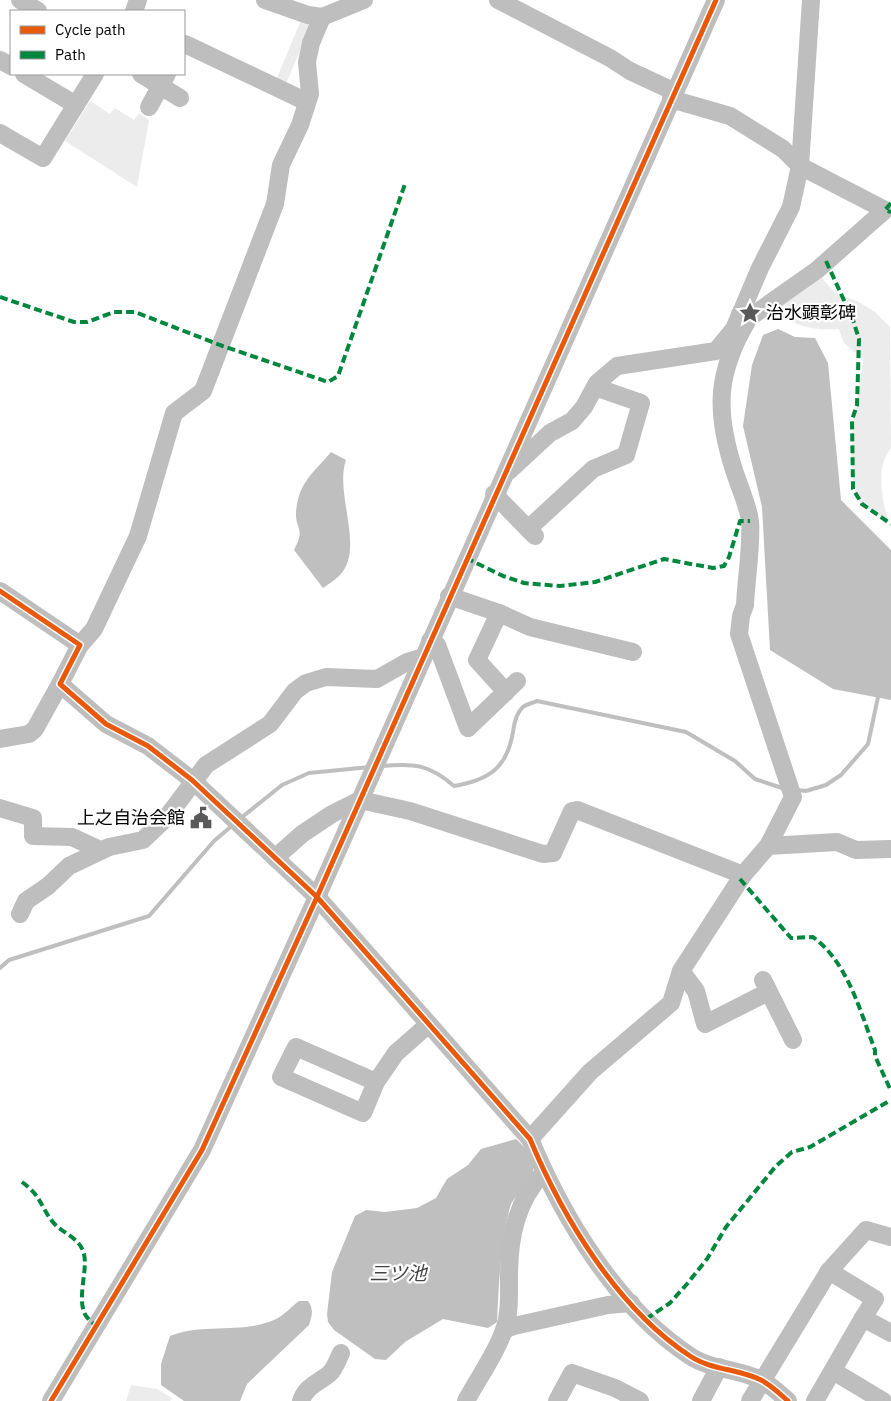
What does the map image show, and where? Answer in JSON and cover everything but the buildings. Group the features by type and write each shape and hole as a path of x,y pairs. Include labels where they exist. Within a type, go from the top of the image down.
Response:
{"street":[{"path":"20,0 36,10"},
{"path":"265,0 308,15 322,17 364,0"},
{"path":"498,0 525,6 630,71 673,95 730,116 783,149 800,166 885,210 816,270 745,316 716,351 624,364 606,373 595,387 584,407 572,420 550,433 502,477"},
{"path":"51,1401 202,1150 317,897 494,494 716,0"},
{"path":"530,1139 590,1072 671,1003 682,971 743,875 768,846 793,797 739,634 741,616 745,605 750,521 723,437 721,403 725,367 739,334 760,268 791,207 800,166 811,0"},
{"path":"0,739 29,734 35,729 80,645 94,629 138,536 174,413 203,391 275,204 281,166 300,125 308,102 310,94 307,62 311,43 322,17"},
{"path":"185,44 308,102"},
{"path":"26,75 76,105"},
{"path":"0,133 43,158 95,75"},
{"path":"146,75 164,79 180,98"},
{"path":"149,107 164,79"},
{"path":"494,494 531,532 593,469 626,455 641,403 595,387"},
{"path":"0,591 80,645"},
{"path":"449,596 499,613 530,627 633,652"},
{"path":"20,914 26,901 48,886 69,866 100,850 143,840 168,817 192,780 206,765 270,724 295,691 306,682 326,677 377,679 426,649 437,645 468,728 511,686 477,660 499,613"},
{"path":"60,684 106,724 148,746 192,780 317,897 530,1139 544,1172 572,1223 595,1258 646,1320 692,1357 719,1368 762,1380 788,1401"},
{"path":"275,858 302,834 332,814 360,800 410,810 543,854 553,853 572,811 577,810 743,875"},
{"path":"0,808 33,818 33,836 72,837 100,850"},
{"path":"768,846 837,842 856,850 891,849"},
{"path":"682,971 696,991 705,1024 766,986 793,1040"},
{"path":"376,1082 296,1047 281,1077 363,1113 376,1082 396,1053 429,1024"},
{"path":"466,1401 504,1330 509,1301 509,1250 514,1225 531,1185 544,1172"},
{"path":"750,1401 829,1271 866,1230 891,1237"},
{"path":"815,1401 875,1299 829,1271"},
{"path":"504,1330 514,1326 631,1302"},
{"path":"863,1318 891,1334"},
{"path":"301,1401 304,1394 314,1383 331,1372 341,1352"},
{"path":"701,1401 719,1368"},
{"path":"833,1371 883,1401"},
{"path":"557,1401 572,1373 615,1388 635,1400"}],"shaded area":[{"path":"302,18 312,23 287,81 283,83 276,80"},
{"path":"90,101 110,114 115,108 134,120 139,113 149,120 137,187 65,141"},
{"path":"821,277 835,293 857,301 875,312 890,327 891,448 886,456 881,474 882,493 888,520 862,504 856,492 852,476 855,413 863,360 844,343 839,329 820,329 804,326 789,319 774,307"},
{"path":"131,1385 157,1389 172,1398 170,1401 126,1401"}],"water":[{"path":"778,329 795,337 815,338 828,363 841,500 891,550 891,700 833,689 770,650 762,507 743,426 752,365 763,335"},
{"path":"331,452 346,460 343,474 350,552 347,565 339,576 323,588 294,550 300,533 296,512 300,493 304,485"},
{"name":"三ツ池","path":"516,1139 530,1156 533,1168 530,1179 510,1207 502,1250 497,1322 488,1328 443,1319 405,1342 386,1360 375,1359 334,1330 328,1322 327,1314 332,1272 355,1216 366,1210 385,1212 417,1208 436,1198 447,1179 468,1165 481,1149"},
{"path":"299,1301 308,1301 311,1307 312,1316 309,1325 247,1384 240,1401 184,1401 161,1385 161,1364 170,1336 196,1330 252,1326 266,1323 281,1316"}],"waterway":[{"path":"797,790 806,791 826,785 841,775 868,744 878,697"},
{"path":"382,766 412,765 428,769 437,773 454,786 477,780 486,776 501,763 510,744 519,712 524,706 537,701 686,732 735,761 755,779 785,789"},
{"path":"241,818 282,785 309,773 370,767"},
{"path":"0,968 9,960 149,916 214,841 234,824"}],"marked path":[{"path":"0,297 74,322 87,322 114,312 135,312 220,345 328,382 338,376 405,184"},
{"path":"891,203 885,210 891,212"},
{"path":"826,261 853,320 859,339 857,405 852,420 853,489 862,504 891,524"},
{"path":"466,558 503,576 524,583 560,586 595,582 664,559 713,568 724,566 729,557 740,521 750,521"},
{"path":"740,879 791,938 813,937 835,960 852,989 875,1050 875,1056 891,1091"},
{"path":"646,1319 670,1303 687,1284 707,1259 726,1227 776,1166 792,1152 810,1147 891,1100"},
{"path":"22,1182 37,1196 52,1221 82,1248 85,1261 82,1294 83,1309 86,1316 97,1327"}],"cycle path":[{"path":"51,1401 202,1150 317,897 716,0"},
{"path":"0,591 80,645 60,684 106,724 148,746 192,780 317,897 530,1139 543,1169 576,1230 616,1287 639,1313 664,1336 698,1361 752,1376 772,1387 788,1401"}],"place":[{"name":"治水顕彰碑","path":"750,313"},
{"name":"上之自治会館","path":"201,818"}]}
